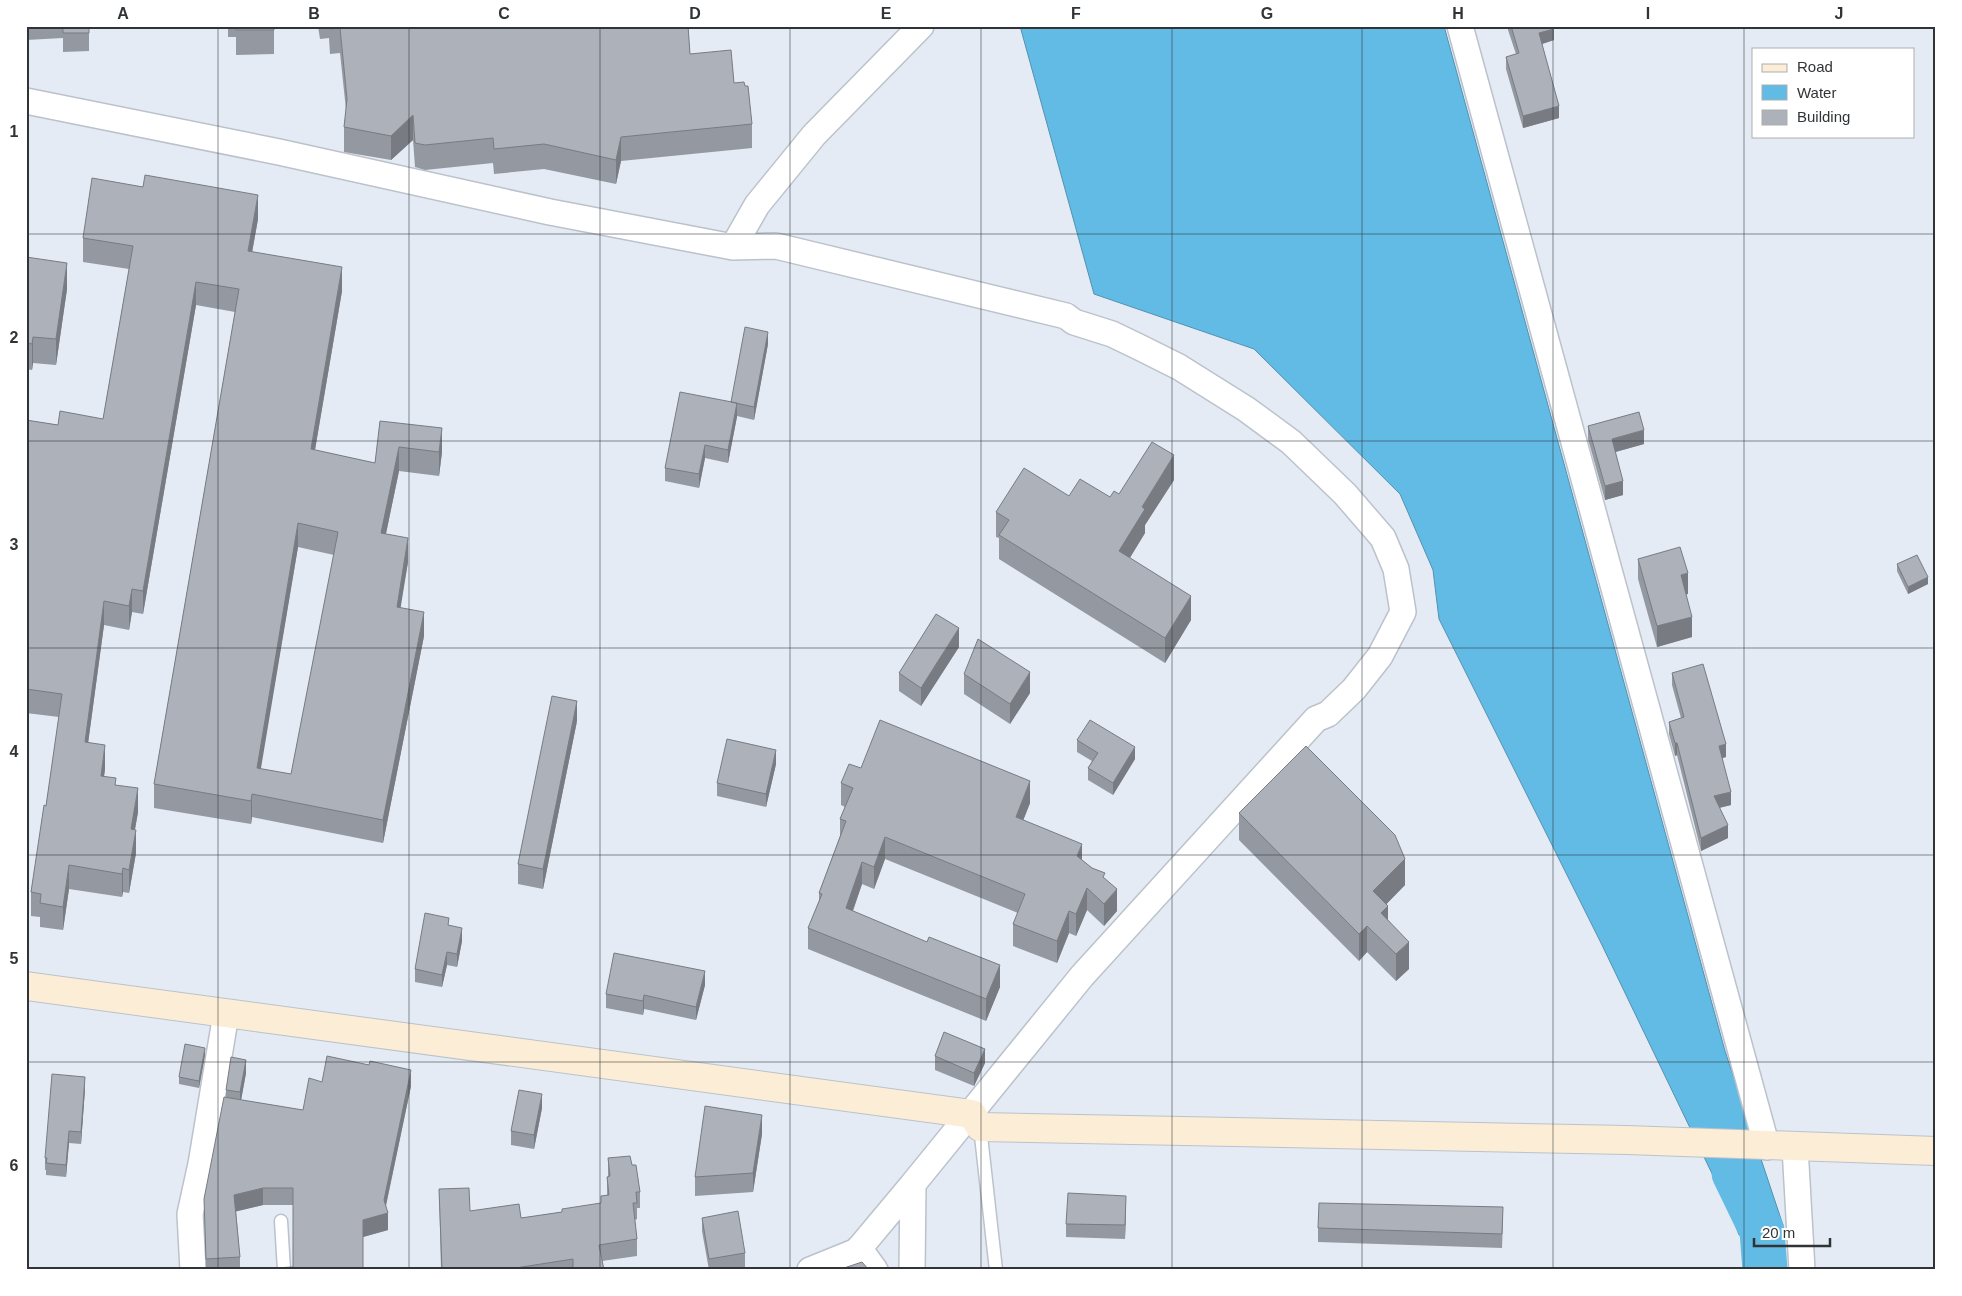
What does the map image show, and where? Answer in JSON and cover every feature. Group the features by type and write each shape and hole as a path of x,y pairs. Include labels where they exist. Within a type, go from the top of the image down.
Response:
{"street":[{"path":"733,247 757,205 814,135 921,26"},
{"path":"1460,26 1763,1146"},
{"path":"26,101 279,152 550,212 733,247 776,246 1066,316 1074,322 1112,334 1179,367 1246,409 1291,442 1345,494 1383,538 1396,569 1403,612 1380,656 1354,689 1328,714 1316,719 1082,976 976,1121 913,1184 859,1248 810,1270"},
{"path":"26,986 495,1050 512,1050 731,1083 759,1084 976,1121 1936,1151"},
{"path":"193,1270 190,1214 201,1164 226,1014"},
{"path":"1795,1147 1802,1270"},
{"path":"912,1270 913,1184"},
{"path":"859,1248 875,1270"}],"lane":[{"path":"976,1121 996,1270"},
{"path":"281,1221 284,1270"}],"water":[{"path":"1020,26 1444,26 1725,1051 1783,1225 1739,1235 1731,1213 1601,943 1439,619 1433,570 1400,494 1254,349 1094,294"}],"building":[{"path":"63,26 89,26 89,33 63,33"},
{"path":"236,26 274,26 274,30 236,30"},
{"path":"330,26 688,26 690,54 731,50 734,83 744,82 745,86 748,86 752,124 621,137 616,160 544,144 494,149 493,138 425,145 415,143 413,115 391,136 344,127 347,99 340,28 330,29"},
{"path":"1511,26 1554,26 1554,29 1539,33 1559,106 1523,116 1506,57 1519,53"},
{"path":"145,175 258,195 248,251 342,267 311,449 375,463 380,421 442,428 439,452 399,447 381,533 408,538 397,607 424,612 383,820 252,794 251,801 154,784 239,289 196,282 143,591 132,589 129,606 104,601 85,742 105,745 101,776 116,778 115,785 138,788 131,829 136,830 129,870 123,868 122,874 69,865 63,907 40,903 41,894 31,892 44,805 46,806 62,694 26,689 26,420 58,425 60,411 103,419 133,246 83,238 92,178 143,187","holes":["298,523 338,532 291,774 257,768"]},
{"path":"26,257 67,263 56,339 33,337 32,344 26,343"},
{"path":"745,327 768,332 754,407 731,402"},
{"path":"680,392 737,403 728,450 705,445 699,474 665,468"},
{"path":"1639,412 1644,430 1612,439 1623,481 1605,486 1588,426"},
{"path":"1152,442 1174,455 1142,507 1145,509 1119,551 1191,596 1165,638 999,535 1009,520 996,512 1024,468 1069,496 1080,479 1110,497 1114,491 1119,494"},
{"path":"1680,547 1688,573 1681,575 1692,617 1657,626 1638,559"},
{"path":"1917,555 1928,577 1908,587 1897,564"},
{"path":"936,614 959,628 921,688 899,673"},
{"path":"978,639 1030,672 1010,704 964,674"},
{"path":"1703,664 1726,744 1719,746 1731,792 1714,796 1728,825 1701,838 1677,743 1675,743 1669,722 1684,717 1672,673"},
{"path":"552,696 577,701 543,869 518,864"},
{"path":"880,720 1030,781 1016,817 1082,844 1077,856 1092,868 1105,873 1103,877 1117,889 1104,904 1087,888 1076,914 1069,911 1057,941 1013,924 1025,894 885,837 874,867 862,862 846,908 927,942 929,937 1000,965 986,999 808,928 822,894 819,893 846,821 840,819 853,788 841,783 849,764 861,768"},
{"path":"1090,720 1135,747 1113,783 1088,768 1098,753 1077,740"},
{"path":"727,739 776,750 766,794 717,783"},
{"path":"1306,746 1395,835 1405,859 1373,891 1388,906 1381,913 1409,942 1396,954 1367,926 1359,934 1239,813"},
{"path":"425,913 449,918 448,925 462,928 457,954 447,952 442,975 415,969"},
{"path":"614,953 705,971 696,1007 644,995 643,1001 606,994"},
{"path":"944,1032 985,1049 974,1073 935,1056"},
{"path":"185,1044 205,1048 199,1081 179,1077"},
{"path":"327,1056 369,1065 370,1061 411,1070 384,1200 388,1213 363,1220 363,1270 234,1270 293,1267 293,1188 263,1188 234,1195 240,1257 206,1259 204,1199 224,1097 303,1110 309,1078 322,1082"},
{"path":"231,1057 246,1060 240,1092 226,1090"},
{"path":"52,1074 85,1077 81,1132 69,1131 66,1165 46,1163 47,1158 45,1158"},
{"path":"519,1090 542,1094 534,1135 511,1131"},
{"path":"705,1106 762,1115 753,1173 695,1177"},
{"path":"630,1156 632,1165 636,1165 640,1192 636,1192 637,1203 633,1203 637,1239 599,1245 604,1270 573,1270 573,1259 503,1270 442,1270 439,1189 469,1188 470,1211 519,1204 521,1218 562,1212 562,1209 601,1203 601,1196 609,1195 607,1177 610,1176 608,1158"},
{"path":"1068,1193 1126,1196 1125,1225 1066,1224"},
{"path":"1319,1203 1503,1207 1502,1234 1318,1228"},
{"path":"738,1211 745,1253 709,1259 702,1218"},
{"path":"862,1262 869,1270 844,1270 844,1268"}],"waterway":[{"path":"1734,1173 1762,1231 1765,1270"}]}
